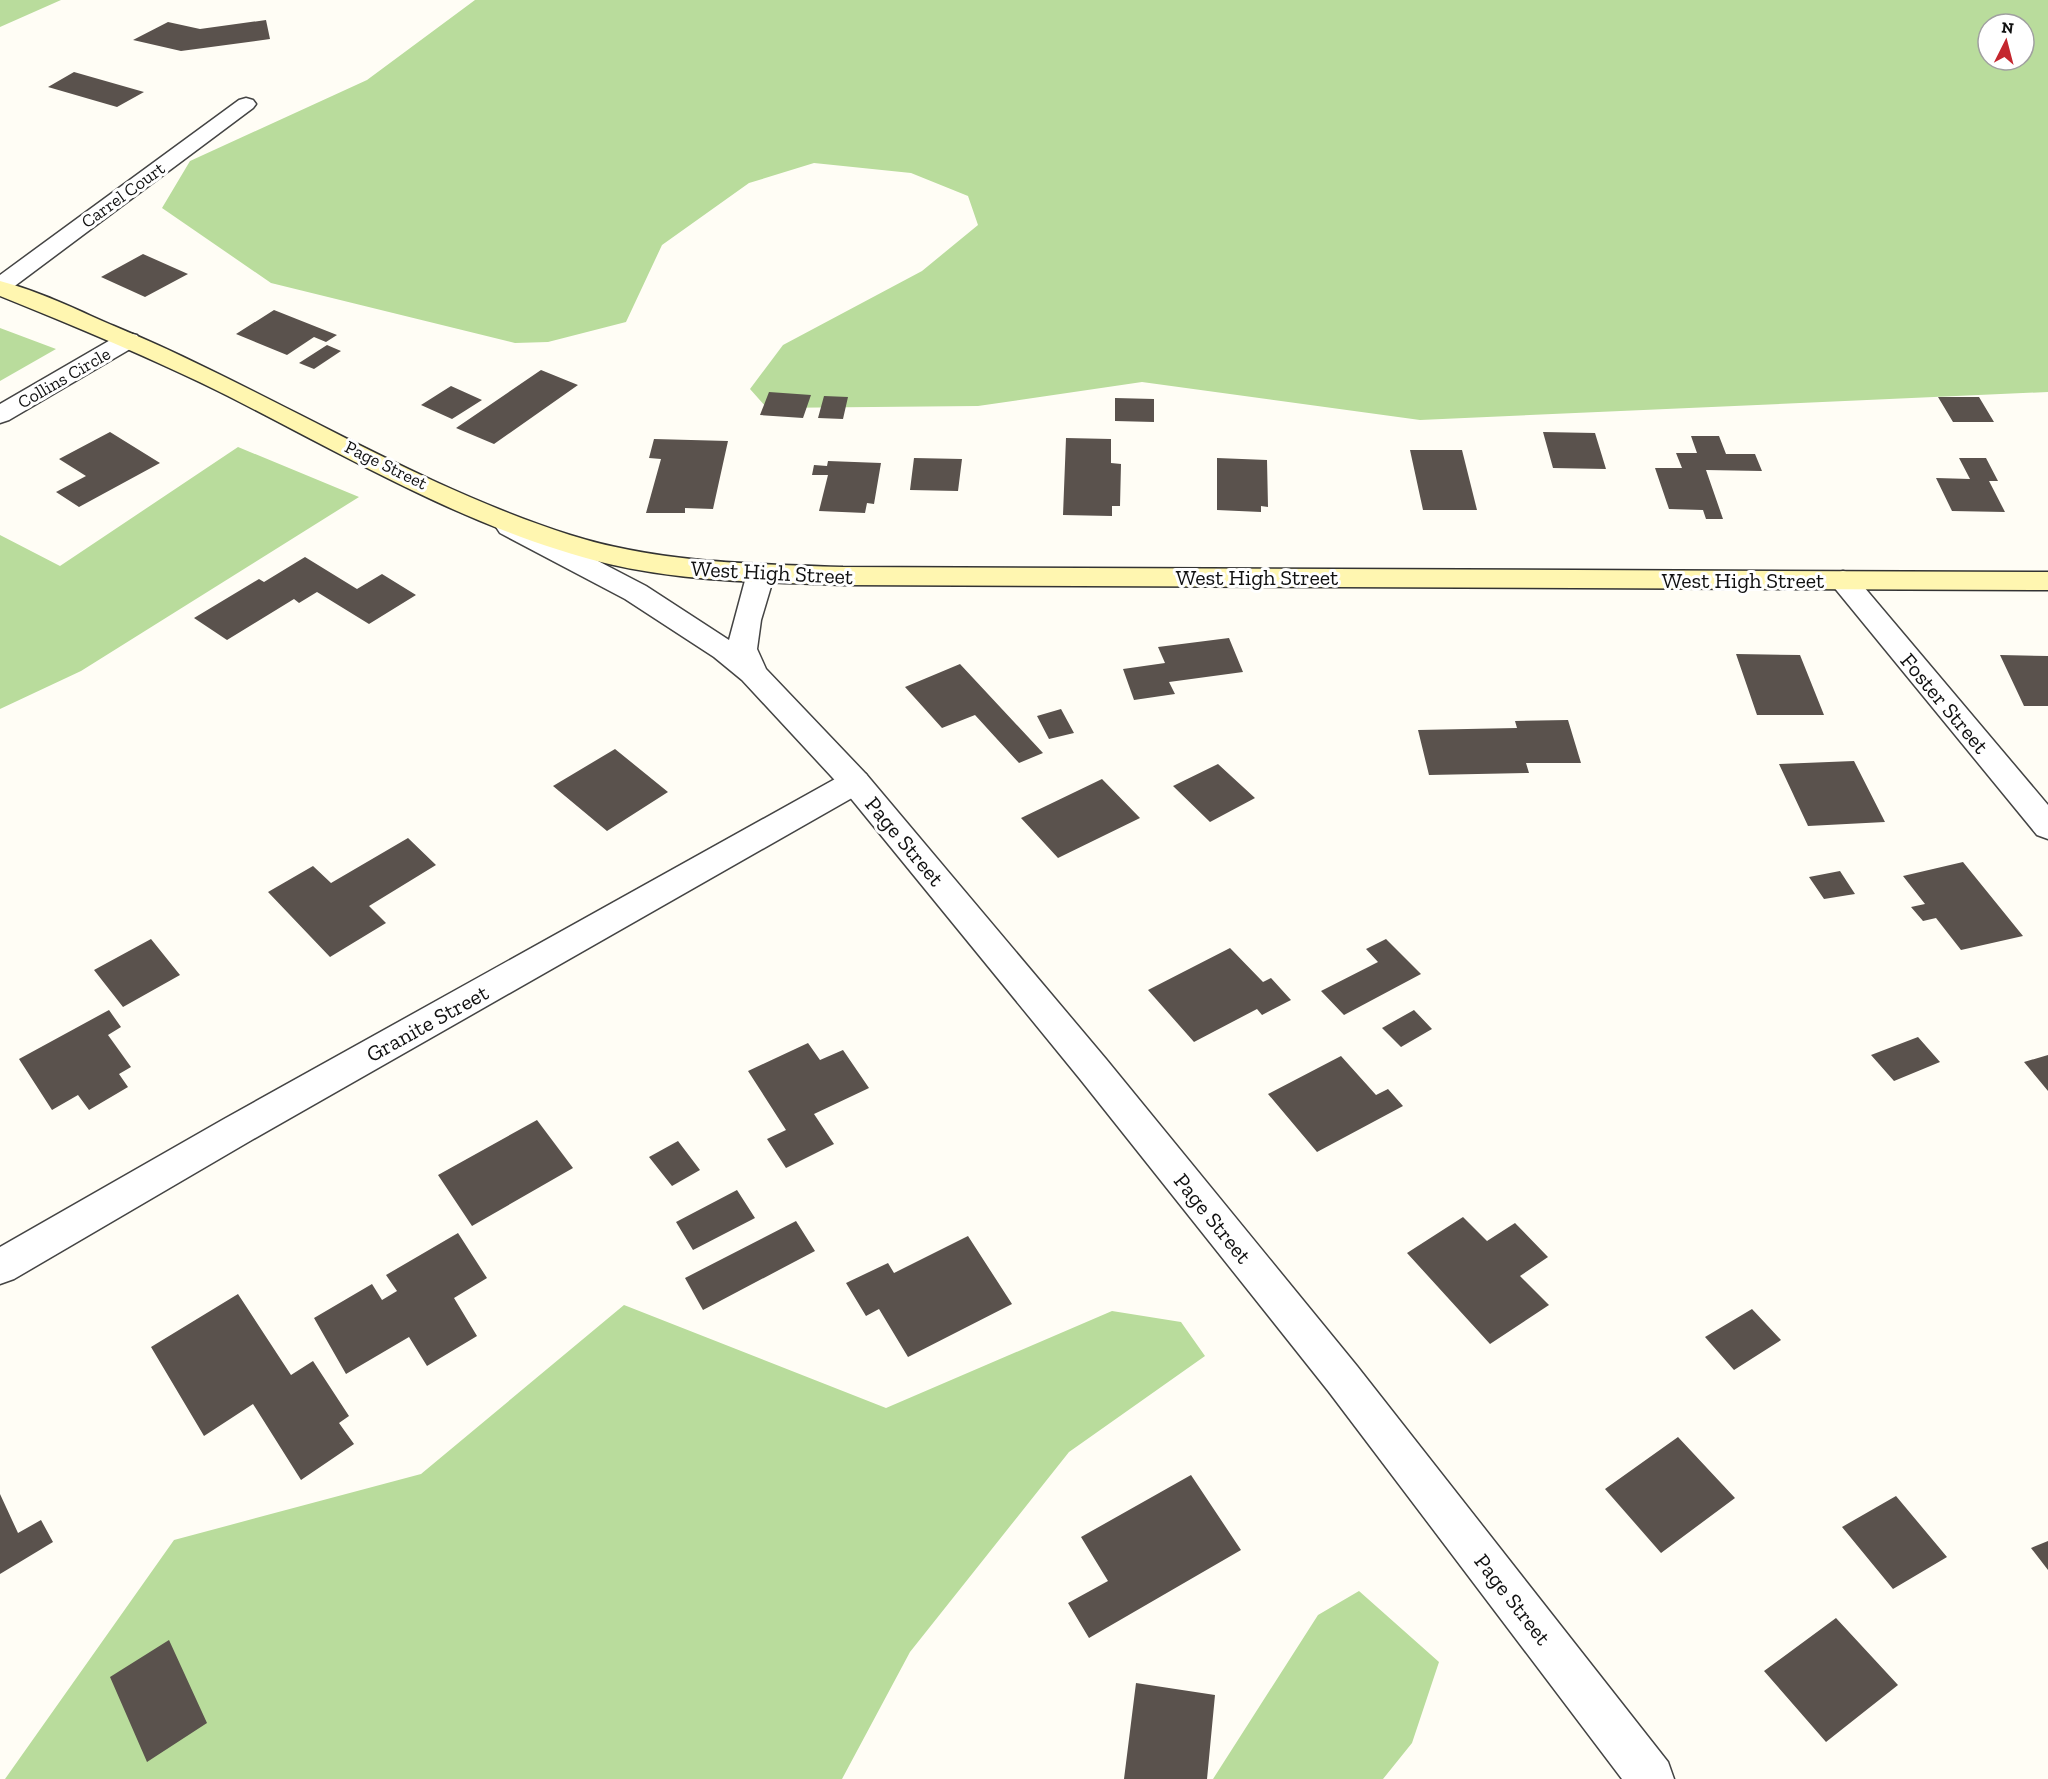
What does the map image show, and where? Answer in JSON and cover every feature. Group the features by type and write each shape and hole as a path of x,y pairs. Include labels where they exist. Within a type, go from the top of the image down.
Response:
{"main road":[{"name":"Page Street","path":"0,287 128,340 233,389 476,510"},
{"name":"West High Street","path":"476,510 549,537 610,556 676,567 761,573 867,576 2048,581"}],"street":[{"name":"Carrel Court","path":"0,287 246,104"},
{"name":"Collins Circle","path":"0,415 128,340"},
{"name":"Page Street","path":"476,510 596,570 685,621 716,642 753,674 855,782 959,905 1343,1379 1650,1779"},
{"name":"Page Street","path":"753,674 742,649 747,620 761,573"},
{"name":"Foster Street","path":"1843,580 2048,827"},
{"name":"Granite Street","path":"0,1267 237,1130 855,782"}],"green space":[{"path":"0,0 61,0 0,27"},
{"path":"475,0 2048,0 2048,392 1420,420 1142,382 978,406 767,408 750,389 783,345 922,271 978,225 968,196 911,173 814,163 749,183 662,245 626,322 548,342 515,343 271,283 162,208 190,161 367,80"},
{"path":"0,328 56,349 0,381"},
{"path":"238,447 359,497 81,671 0,709 0,535 60,566"},
{"path":"624,1305 886,1408 1112,1311 1181,1322 1205,1356 1069,1452 910,1652 842,1779 5,1779 174,1540 421,1474"},
{"path":"1359,1591 1439,1662 1412,1743 1383,1779 1213,1779 1318,1615"}],"building":[{"path":"266,20 270,39 181,51 133,40 168,22 200,29"},
{"path":"74,72 144,92 117,107 48,87"},
{"path":"143,254 188,274 145,297 101,277"},
{"path":"274,310 337,335 326,342 314,337 287,355 236,334"},
{"path":"327,345 341,351 314,369 299,363"},
{"path":"541,370 578,385 494,444 456,428"},
{"path":"451,386 482,400 452,419 421,405"},
{"path":"769,392 811,395 803,418 760,415"},
{"path":"824,396 848,397 843,419 818,418"},
{"path":"1938,397 1979,397 1994,422 1953,422"},
{"path":"1115,398 1154,399 1154,422 1115,421"},
{"path":"110,432 160,463 79,507 56,492 86,476 59,459"},
{"path":"1543,432 1595,433 1606,469 1553,468"},
{"path":"1691,436 1719,436 1726,454 1755,454 1762,471 1706,470 1723,519 1706,519 1703,510 1669,509 1655,468 1682,468 1676,453 1697,453"},
{"path":"1066,438 1111,439 1111,463 1121,464 1120,506 1112,506 1112,516 1063,515"},
{"path":"654,439 728,441 713,509 685,508 685,513 646,513 661,459 649,458"},
{"path":"1410,450 1462,450 1477,510 1423,510"},
{"path":"914,458 962,459 958,491 910,490"},
{"path":"1217,458 1267,460 1268,507 1261,506 1261,512 1217,510"},
{"path":"1959,458 1986,458 1998,481 1989,481 2005,512 1952,511 1936,478 1970,479"},
{"path":"828,461 881,463 874,504 867,503 865,513 819,511 828,475 812,475 814,465 827,466"},
{"path":"305,557 357,589 382,574 416,595 369,624 317,592 299,603 294,599 227,640 194,618 259,579 264,582"},
{"path":"1229,638 1243,672 1169,682 1175,694 1134,700 1123,669 1165,663 1158,647"},
{"path":"1736,654 1800,655 1824,715 1757,715"},
{"path":"2000,655 2048,656 2048,706 2024,706"},
{"path":"960,664 1043,753 1019,763 975,715 942,728 905,687"},
{"path":"1061,709 1074,733 1049,739 1037,716"},
{"path":"1568,720 1581,763 1526,763 1529,773 1429,775 1418,730 1517,728 1515,721"},
{"path":"615,749 668,792 607,831 553,786"},
{"path":"1854,761 1885,822 1808,826 1779,764"},
{"path":"1218,764 1255,798 1210,822 1173,786"},
{"path":"1102,779 1140,818 1058,858 1021,818"},
{"path":"408,838 436,865 369,906 386,923 330,957 268,892 313,866 331,883"},
{"path":"1963,862 2023,936 1961,950 1936,918 1923,921 1911,907 1925,904 1903,876"},
{"path":"1840,871 1855,894 1824,899 1809,877"},
{"path":"151,939 180,975 123,1007 94,970"},
{"path":"1386,939 1421,974 1344,1015 1321,991 1378,962 1366,949"},
{"path":"1230,948 1263,982 1271,978 1291,1000 1262,1015 1257,1009 1194,1042 1148,990"},
{"path":"109,1010 121,1027 108,1035 131,1067 119,1074 128,1087 89,1110 78,1095 52,1110 19,1059"},
{"path":"1414,1010 1432,1029 1401,1047 1382,1028"},
{"path":"1918,1037 1940,1062 1894,1081 1871,1055"},
{"path":"808,1043 820,1060 843,1050 869,1088 814,1114 834,1144 786,1168 767,1139 786,1130 748,1071"},
{"path":"2048,1055 2048,1091 2024,1062"},
{"path":"1341,1056 1376,1095 1388,1089 1403,1106 1317,1152 1268,1094"},
{"path":"537,1120 573,1168 472,1226 438,1175"},
{"path":"678,1141 700,1170 672,1186 649,1157"},
{"path":"737,1190 755,1218 693,1250 676,1222"},
{"path":"1463,1217 1487,1241 1515,1223 1548,1257 1520,1276 1549,1305 1490,1344 1407,1253"},
{"path":"796,1221 815,1251 703,1310 685,1278"},
{"path":"458,1233 487,1278 454,1298 477,1336 427,1366 409,1337 346,1374 314,1318 372,1284 382,1300 397,1291 386,1275"},
{"path":"968,1236 1012,1304 908,1357 879,1309 866,1316 846,1283 888,1263 894,1273"},
{"path":"238,1294 291,1375 313,1361 349,1416 339,1423 354,1444 301,1480 253,1404 204,1436 151,1347"},
{"path":"1752,1309 1781,1340 1734,1370 1705,1337"},
{"path":"1678,1437 1735,1498 1661,1553 1605,1489"},
{"path":"1191,1475 1241,1550 1089,1638 1068,1603 1108,1581 1081,1537"},
{"path":"0,1494 18,1533 41,1520 53,1542 0,1574"},
{"path":"1896,1496 1947,1557 1893,1589 1842,1527"},
{"path":"2048,1541 2048,1570 2031,1548"},
{"path":"1836,1618 1898,1685 1826,1742 1764,1671"},
{"path":"169,1640 207,1723 147,1762 110,1677"},
{"path":"1136,1683 1215,1695 1207,1779 1124,1779"}]}
